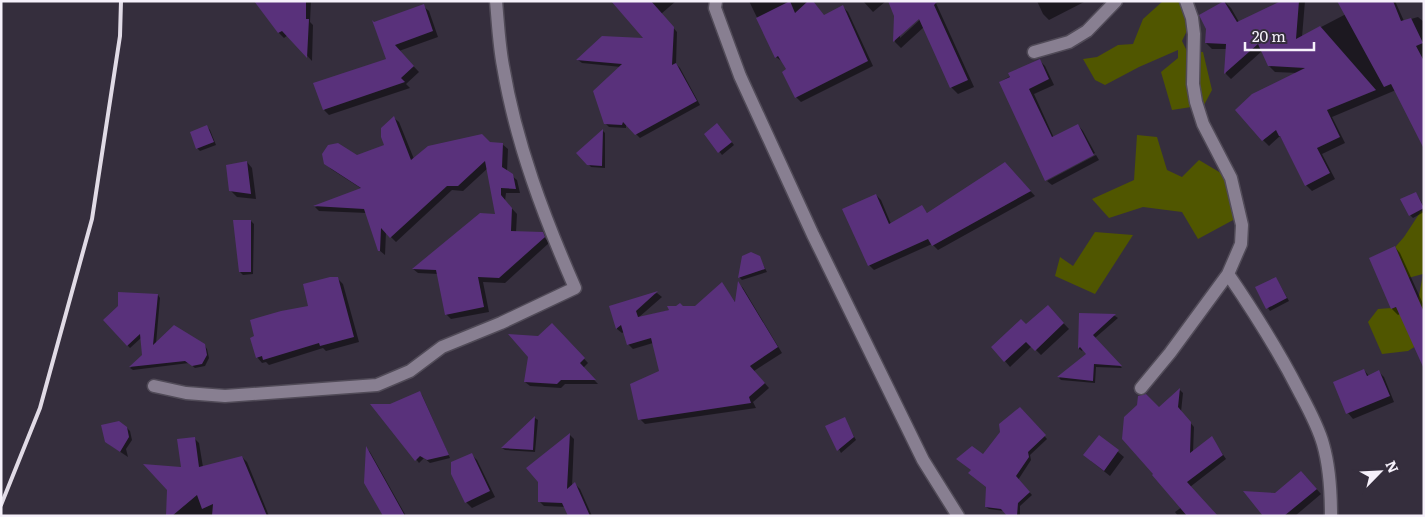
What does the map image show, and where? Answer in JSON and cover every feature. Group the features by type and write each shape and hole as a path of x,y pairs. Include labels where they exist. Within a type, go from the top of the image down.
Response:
{"street":[{"path":"154,386 186,393 225,396 376,385 410,371 442,347 501,323 575,288 539,202 518,134 503,66 496,1"},
{"path":"716,1 716,8 740,76 813,235 923,460 958,516"},
{"path":"1034,52 1069,42 1087,31 1116,1"},
{"path":"1140,388 1170,354 1228,274 1241,244 1242,225 1231,178 1203,124 1196,102 1193,84 1194,34 1192,18 1186,1"},
{"path":"1228,274 1260,320 1281,356 1323,442 1331,478 1331,516"}],"shaded area":[{"path":"1163,1 1180,1 1194,16 1182,41 1187,51 1203,52 1212,90 1204,105 1172,110 1161,72 1178,58 1178,50 1139,67 1105,85 1095,80 1083,59 1097,57 1118,45 1133,44 1143,19"},
{"path":"1137,135 1157,137 1167,170 1182,177 1199,160 1231,179 1235,219 1198,239 1182,212 1143,207 1109,218 1092,199 1134,180"},
{"path":"1421,211 1424,212 1424,341 1408,351 1382,354 1368,322 1378,309 1417,306 1423,274 1408,278 1377,268 1404,237"},
{"path":"1095,232 1133,235 1095,294 1055,276 1060,257 1073,266"}],"building":[{"path":"254,1 306,1 306,19 309,19 307,58 282,31 278,33"},
{"path":"611,1 651,1 674,27 672,65 676,63 697,101 635,135 623,122 622,125 604,124 593,91 622,64 576,60 602,36 643,38"},
{"path":"790,1 795,13 808,1 813,1 824,15 843,5 868,61 795,98 782,72 786,69 778,56 775,58 756,18"},
{"path":"888,1 938,1 934,5 968,80 950,88 919,19 893,42 894,16"},
{"path":"1224,1 1237,22 1281,1 1299,1 1296,39 1320,26 1376,90 1327,110 1340,137 1317,148 1330,173 1305,186 1276,130 1262,141 1235,110 1252,94 1305,68 1268,66 1258,44 1224,74 1226,44 1205,43 1206,29 1199,15"},
{"path":"1337,1 1393,1 1401,21 1411,18 1423,43 1416,46 1424,61 1424,149 1391,84 1384,87"},
{"path":"424,4 433,31 395,45 414,66 401,78 405,82 323,110 313,83 386,59 372,20 374,22"},
{"path":"1040,59 1049,79 1029,89 1052,137 1078,124 1094,155 1045,181 999,82 1010,77 1008,73"},
{"path":"394,116 411,160 428,146 482,134 490,142 503,143 502,167 513,174 516,189 501,188 501,195 512,208 511,231 543,232 545,237 499,278 478,277 484,307 445,315 436,270 412,269 480,213 495,214 485,161 458,186 447,186 390,238 381,228 380,251 378,251 364,209 313,206 361,188 324,164 322,154 328,145 338,143 357,155 384,145 381,137 381,128"},
{"path":"717,123 732,142 718,153 704,134"},
{"path":"207,125 214,142 196,149 190,132"},
{"path":"603,129 602,166 587,165 576,153"},
{"path":"247,161 251,194 229,191 226,165"},
{"path":"1005,162 1031,191 932,246 928,239 868,266 842,209 876,194 889,224 922,205 927,213"},
{"path":"1416,192 1424,208 1409,216 1400,199"},
{"path":"233,220 251,220 251,272 239,272"},
{"path":"1395,246 1424,312 1424,369 1396,307 1391,309 1369,258"},
{"path":"751,252 760,256 765,269 738,278 742,256"},
{"path":"330,277 338,277 354,337 320,346 319,343 263,360 262,356 256,358 250,338 254,336 250,320 308,306 303,284"},
{"path":"1276,277 1287,298 1266,309 1255,287"},
{"path":"738,281 778,347 750,366 765,383 749,397 751,403 638,420 630,384 659,371 651,338 627,345 621,325 616,329 609,306 658,291 636,311 638,317 669,310 667,306 676,306 680,303 683,306 695,306 722,282 735,302"},
{"path":"118,292 158,294 153,345 174,325 205,344 207,355 202,364 192,366 185,361 129,367 142,355 140,334 127,346 103,320 118,306"},
{"path":"1048,305 1064,323 1035,351 1026,342 1004,362 991,347 1021,319 1026,324"},
{"path":"1079,313 1116,314 1093,335 1122,366 1094,364 1093,381 1057,377 1086,354 1080,347 1078,349"},
{"path":"552,323 585,358 580,363 596,380 561,380 557,384 524,382 528,357 508,334 538,336"},
{"path":"1364,369 1367,376 1379,370 1390,396 1346,414 1333,382"},
{"path":"1180,388 1178,407 1191,422 1190,453 1212,436 1223,455 1187,482 1218,516 1187,516 1122,439 1124,417 1137,405 1138,396 1146,394 1159,407"},
{"path":"420,391 449,455 427,460 420,456 415,461 370,404 390,404"},
{"path":"1020,407 1046,435 1028,452 1029,457 1016,476 1030,492 1018,503 1017,516 1007,516 1001,509 985,507 986,487 968,473 971,470 956,459 972,446 983,454 1000,432 999,424"},
{"path":"535,416 533,450 501,448"},
{"path":"845,417 854,437 837,451 825,426"},
{"path":"119,421 127,427 129,437 120,452 105,442 101,425"},
{"path":"570,433 567,489 575,482 590,516 568,516 562,503 538,502 538,482 526,468"},
{"path":"1099,435 1119,450 1104,471 1083,455"},
{"path":"195,437 199,467 242,456 267,516 212,516 213,504 202,509 197,495 172,516 166,516 167,490 143,464 181,467 177,439"},
{"path":"366,446 405,516 383,516 364,483"},
{"path":"472,453 490,491 465,503 451,474 451,462"},
{"path":"1301,471 1317,489 1284,516 1263,516 1243,491 1275,493"}],"railway":[{"path":"1,505 40,408 92,219 120,36 121,1"}]}
